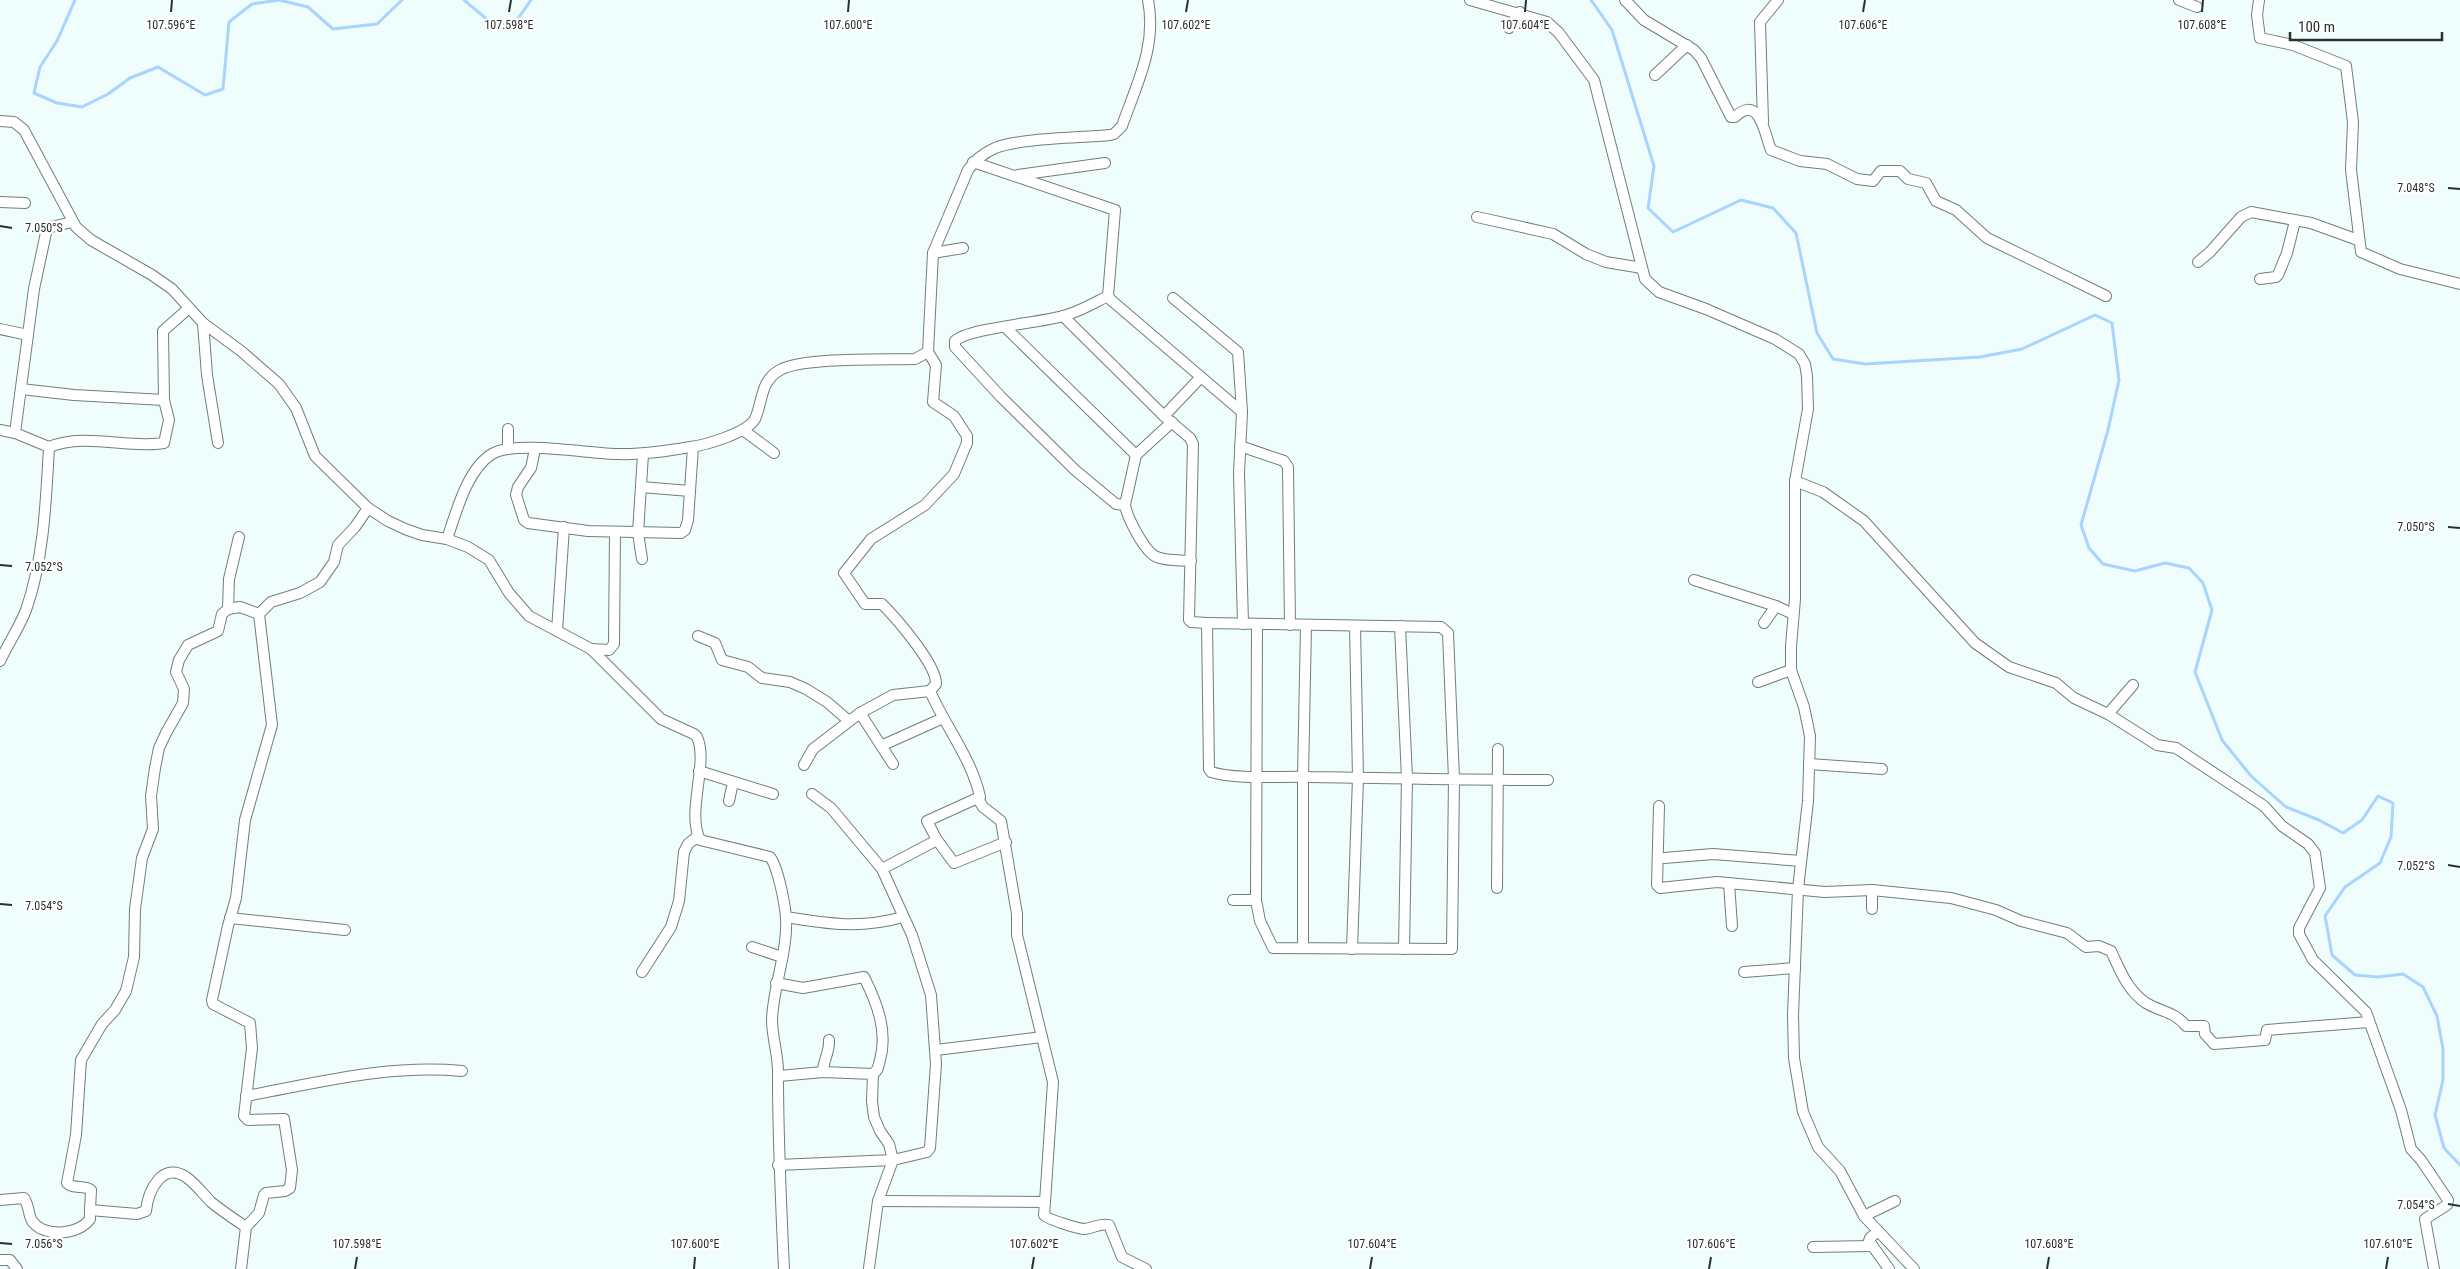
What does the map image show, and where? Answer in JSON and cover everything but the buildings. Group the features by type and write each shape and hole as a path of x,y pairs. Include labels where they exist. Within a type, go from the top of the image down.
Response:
{"street":[{"path":"804,765 813,750 860,713 893,695 930,692 936,684 931,667 910,636 882,604 879,602 865,604 844,573 871,539 926,505 954,474 968,439 954,416 934,404 936,365 930,354 933,253 964,178 973,162 994,149 1011,144 1110,135 1117,131 1122,126 1151,38 1152,20 1148,0"},
{"path":"1470,0 1520,12 1548,22 1594,80 1645,279 1654,289 1775,339 1799,354 1808,376 1808,409 1795,481 1791,670 1810,736 1798,889 1794,1058 1803,1112 1818,1147 1840,1171 1864,1216 1914,1269"},
{"path":"1624,0 1644,20 1687,46 1701,58 1731,117 1735,117 1740,112 1750,111 1757,114 1763,123"},
{"path":"1778,0 1760,22 1763,123 1766,139 1771,150 1800,161 1827,164 1857,179 1873,181 1881,171 1900,171 1908,179 1926,184 1936,201 1956,210 1987,238 2106,296"},
{"path":"2179,0 2197,7"},
{"path":"2259,0 2257,15 2260,38 2293,46 2346,66 2353,122 2351,170 2361,253 2400,269 2460,284"},
{"path":"1509,28 1520,12"},
{"path":"1655,75 1687,46"},
{"path":"0,120 14,122 24,130 72,222 91,240 152,274 172,289 203,323 241,351 279,384 296,408 315,456 368,508 405,529 422,535 447,539 468,547 489,560 509,593 523,610 557,631 591,648 661,719 694,734 699,741 699,771 693,798 698,836 707,843 770,857 776,871 786,917 786,933 776,983 772,1020 778,1076 778,1165 784,1269"},
{"path":"973,162 1114,208 1108,296 1114,304 1242,412"},
{"path":"1015,176 1105,163"},
{"path":"0,202 25,203"},
{"path":"2198,262 2210,252 2246,213 2255,212 2311,223 2358,240"},
{"path":"1477,217 1553,234 1575,249 1606,262 1642,268"},
{"path":"2260,279 2276,277 2278,275 2288,253 2295,221"},
{"path":"15,433 34,289 47,228 72,222"},
{"path":"933,253 963,248"},
{"path":"1108,296 1063,316 1006,328 966,333 955,341 954,347 1001,398 1075,470 1116,504 1125,505"},
{"path":"1174,298 1238,352 1242,412 1240,446 1243,624"},
{"path":"0,430 15,433 50,447 64,441 164,443 169,420 164,400 162,331 189,308"},
{"path":"1063,316 1168,419 1190,438 1193,444 1189,620 1191,622 1207,623 1257,624 1306,626 1441,627 1448,633 1454,779 1452,949 1272,948 1260,921 1256,900 1257,624"},
{"path":"203,323 207,375 218,443"},
{"path":"1006,328 1136,455"},
{"path":"0,329 28,335"},
{"path":"447,539 463,494 480,464 491,454 508,448 643,454 692,447 742,430 752,422 761,393 775,374 794,365 810,362 915,359 930,354"},
{"path":"1191,561 1158,558 1151,554 1127,514 1125,505 1136,455 1168,419 1201,377"},
{"path":"21,389 74,395 164,400"},
{"path":"508,429 508,448"},
{"path":"742,430 774,453"},
{"path":"1240,446 1284,461 1288,466 1290,625"},
{"path":"0,662 23,617 33,581 47,492 50,447"},
{"path":"535,449 531,468 516,492 524,520 530,524 638,533 684,532 688,520 692,447"},
{"path":"642,559 638,533 643,454"},
{"path":"1795,481 1823,492 1864,521 1975,643 2008,667 2056,683 2074,698 2108,714 2157,745 2176,748 2206,766 2264,806 2282,826 2308,844 2315,852 2320,888 2299,928 2300,934 2313,960 2361,1006 2369,1022 2401,1110 2411,1149 2421,1160 2448,1200 2447,1205 2425,1217 2434,1269"},
{"path":"641,487 690,491"},
{"path":"259,614 271,602 300,593 320,582 334,562 338,545 368,508"},
{"path":"557,631 564,527"},
{"path":"591,648 609,650 614,644 615,532"},
{"path":"228,609 228,579 239,537"},
{"path":"1694,580 1776,606 1793,614"},
{"path":"1764,623 1776,606"},
{"path":"0,1200 24,1198 35,1224 51,1231 76,1230 87,1222 91,1190 86,1187 71,1186 67,1183 76,1135 81,1060 102,1024 121,1000 130,973 136,942 135,909 142,858 153,829 151,796 155,768 159,748 183,703 184,689 176,672 179,660 188,646 218,631 222,614 228,609 240,607 259,614"},
{"path":"241,1269 246,1227 259,1213 266,1193 285,1191 290,1188 293,1176 284,1119 246,1119 244,1116 252,1048 250,1022 213,1004 212,1000 212,988 236,898 245,820 272,725 259,614"},
{"path":"1207,623 1209,769 1211,772 1257,776 1548,780"},
{"path":"1303,948 1303,777 1306,626"},
{"path":"1352,949 1358,778 1355,626"},
{"path":"1400,626 1407,778 1404,949"},
{"path":"698,636 714,643 722,660 748,667 762,678 790,682 806,689 827,702 849,721"},
{"path":"1758,682 1791,670"},
{"path":"2108,714 2133,685"},
{"path":"930,692 942,719 963,755 979,793 978,799 983,807 1000,820 1006,842 1017,914 1018,935 1053,1086 1044,1215 1074,1228 1086,1229 1102,1224 1109,1225 1122,1257 1146,1269"},
{"path":"860,713 883,745 893,764"},
{"path":"883,745 942,719"},
{"path":"1497,888 1498,749"},
{"path":"1809,764 1882,769"},
{"path":"699,771 773,794"},
{"path":"729,801 733,782"},
{"path":"778,1165 892,1160 927,1152 930,1148 936,1050 931,995 912,935 882,869 831,808 812,794"},
{"path":"978,799 928,821 937,840 954,863 1006,842"},
{"path":"1659,806 1658,886 1730,883 1825,892 1872,890 1960,900 1996,910 2021,921 2067,933 2086,948 2097,946 2111,951 2121,974 2135,993 2147,1003 2179,1016 2186,1026 2204,1026 2205,1034 2214,1044 2265,1040 2267,1030 2369,1022"},
{"path":"642,972 671,928 680,901 684,852 688,844 698,836"},
{"path":"882,869 937,840"},
{"path":"1664,858 1713,854 1801,861"},
{"path":"1730,883 1732,926"},
{"path":"1872,890 1872,910"},
{"path":"1233,900 1256,900"},
{"path":"786,917 829,924 865,925 903,917"},
{"path":"230,918 344,930"},
{"path":"752,947 782,957"},
{"path":"1744,972 1795,968"},
{"path":"776,983 803,988 864,977 876,1000 883,1030 882,1054 878,1069 873,1074 856,1075 823,1072 778,1076"},
{"path":"936,1050 1042,1037"},
{"path":"823,1072 823,1062 830,1049 829,1040"},
{"path":"246,1096 374,1072 436,1069 462,1071"},
{"path":"869,1268 878,1201 892,1160 889,1144 880,1131 874,1117 872,1102 873,1074"},
{"path":"90,1210 142,1214 146,1211 147,1200 154,1183 165,1174 174,1172 188,1178 212,1202 246,1227"},
{"path":"878,1201 1045,1202"},
{"path":"1864,1216 1894,1201"},
{"path":"1878,1231 1870,1238 1872,1246 1889,1269"},
{"path":"1813,1247 1872,1246"},
{"path":"0,1260 10,1260 17,1269"}],"waterway":[{"path":"75,0 57,41 40,67 34,93 57,103 82,107 108,94 130,78 158,67 205,95 223,89 229,22 252,4 279,0 308,7 333,29 377,24 402,0"},
{"path":"464,0 495,26 517,20 531,0"},
{"path":"1591,0 1612,30 1654,166 1648,208 1673,232 1741,200 1773,208 1796,233 1817,333 1833,359 1865,364 1980,357 2022,349 2095,315 2112,323 2119,380 2108,430 2081,525 2089,548 2103,564 2135,571 2165,563 2189,568 2203,583 2212,610 2195,672 2222,740 2251,776 2286,807 2319,820 2343,833 2362,820 2378,796 2393,803 2391,837 2380,863 2345,887 2325,916 2332,955 2355,975 2378,977 2403,974 2423,987 2437,1016 2443,1049 2443,1080 2435,1115 2444,1148 2460,1165"}]}
